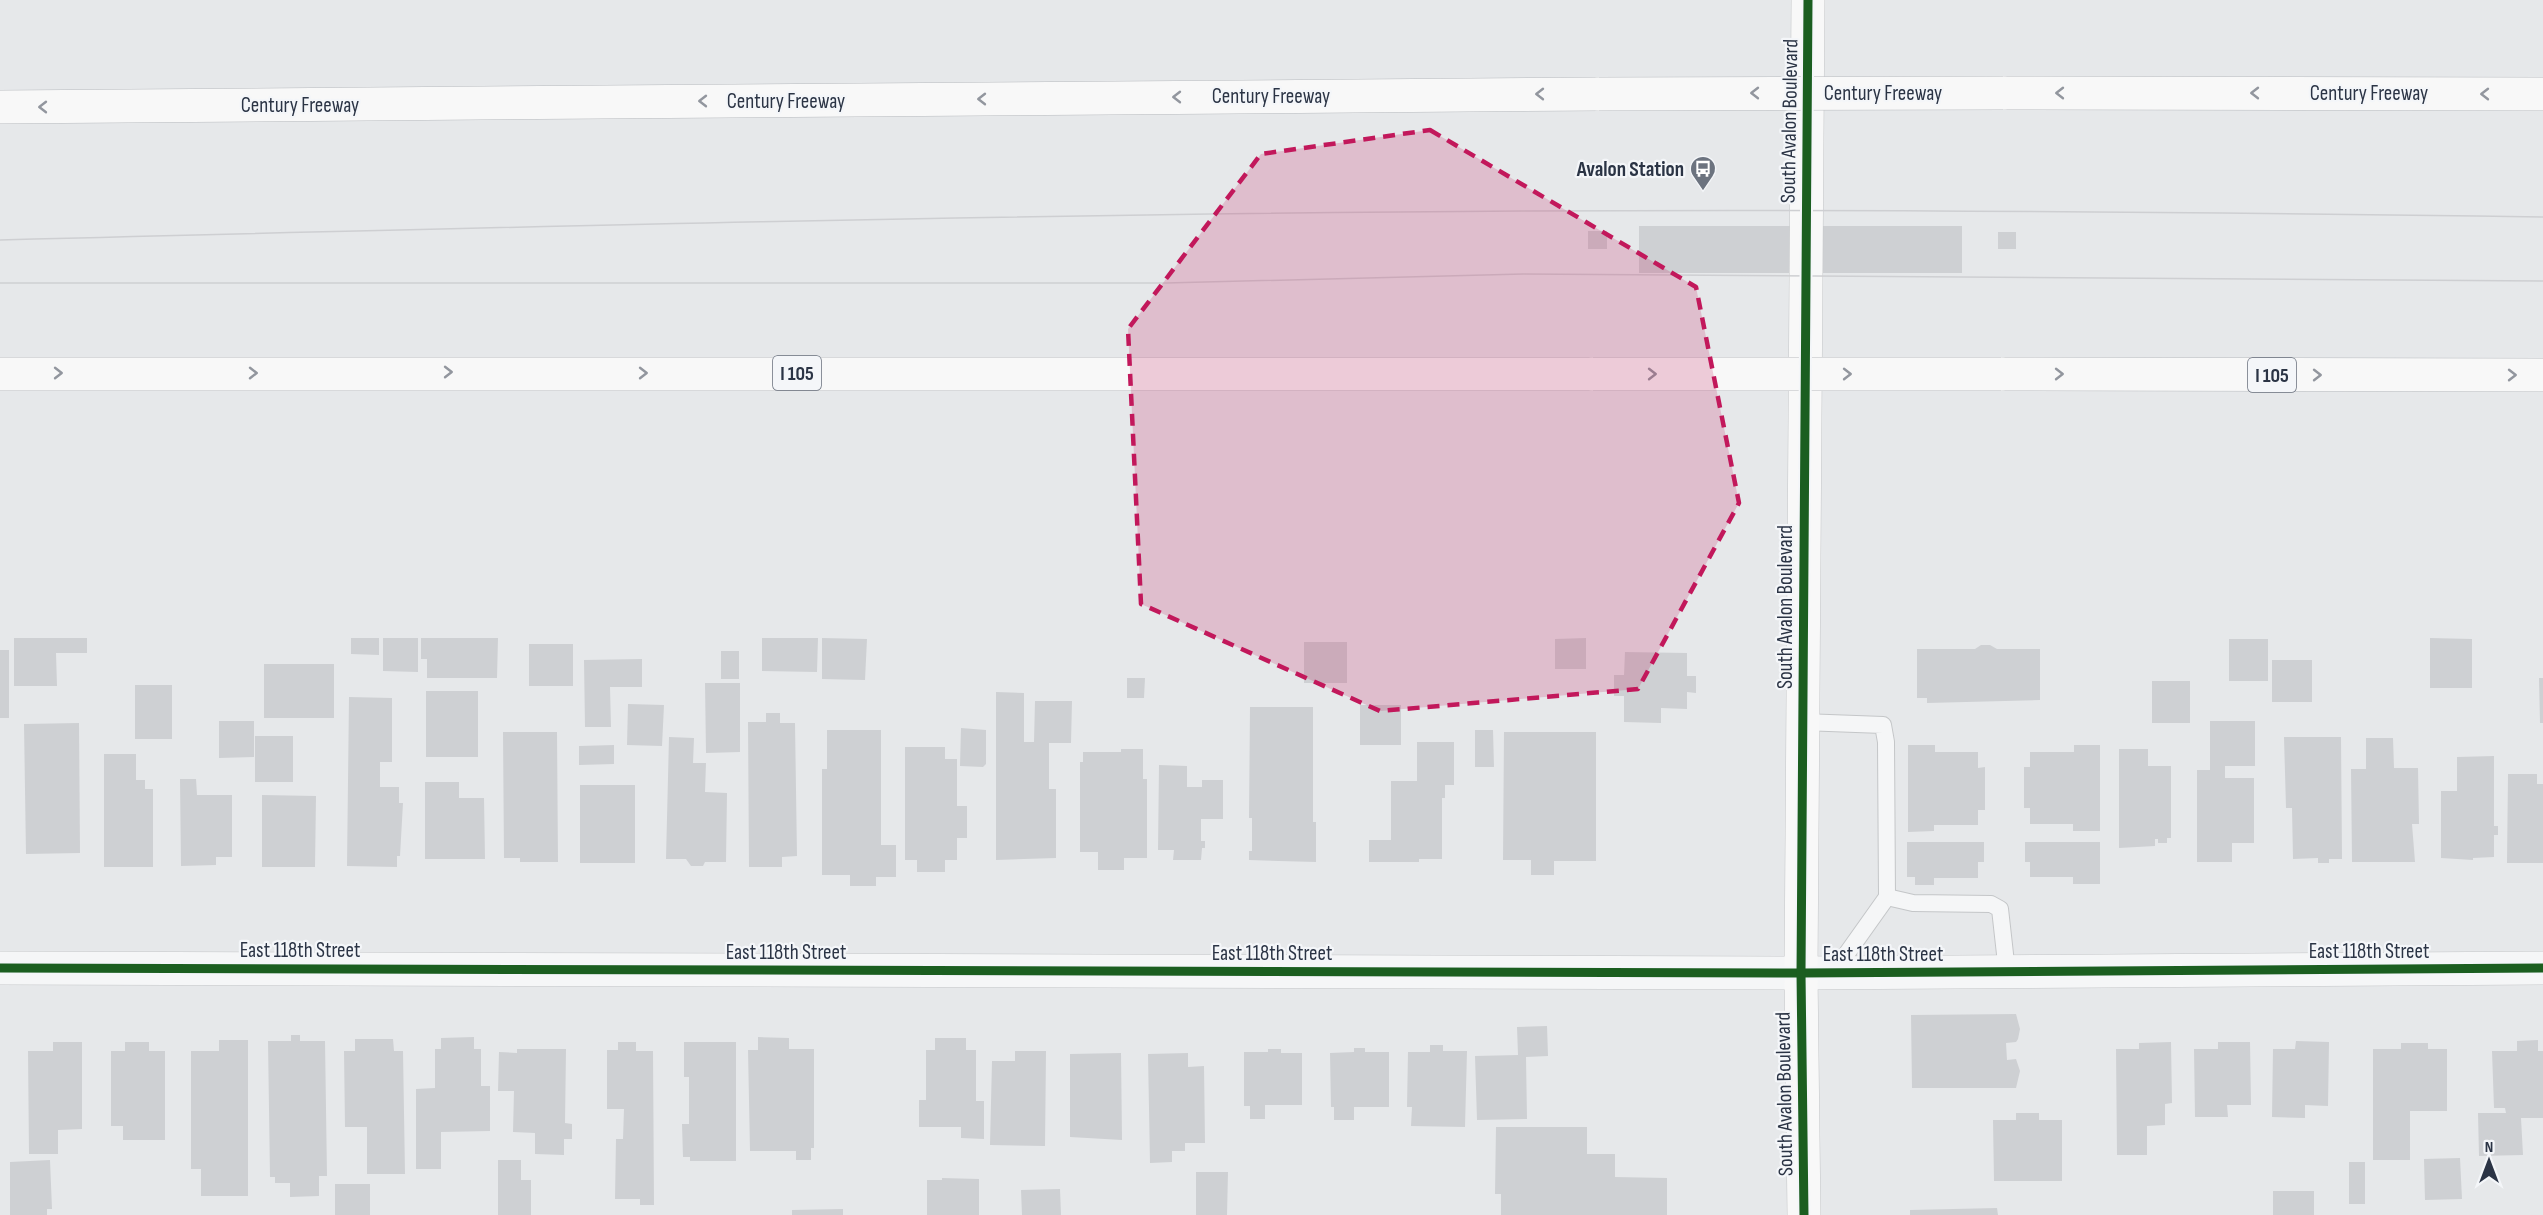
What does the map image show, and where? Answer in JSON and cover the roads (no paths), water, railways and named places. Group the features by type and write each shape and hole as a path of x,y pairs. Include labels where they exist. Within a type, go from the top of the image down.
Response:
{"main road":[{"name":"South Avalon Boulevard","path":"1804,1215 1817,973 1802,722 1808,0"},
{"name":"Century Freeway","path":"0,107 1599,94 2543,94"},
{"name":"I 105","path":"0,374 2543,375"}],"street":[{"name":"East 118th Street","path":"0,968 1817,973 2543,968"}],"lane":[{"path":"1802,722 1883,725 1886,742 1887,897 1817,973"},
{"path":"1887,897 1912,903 1991,904 2000,909 2007,972"}],"tram line":[{"path":"0,240 1141,215 1649,210 2159,212 2543,217"},
{"path":"0,283 1166,283 1523,274 2543,281"}],"place":[{"name":"Avalon Station","path":"1703,192"}]}
